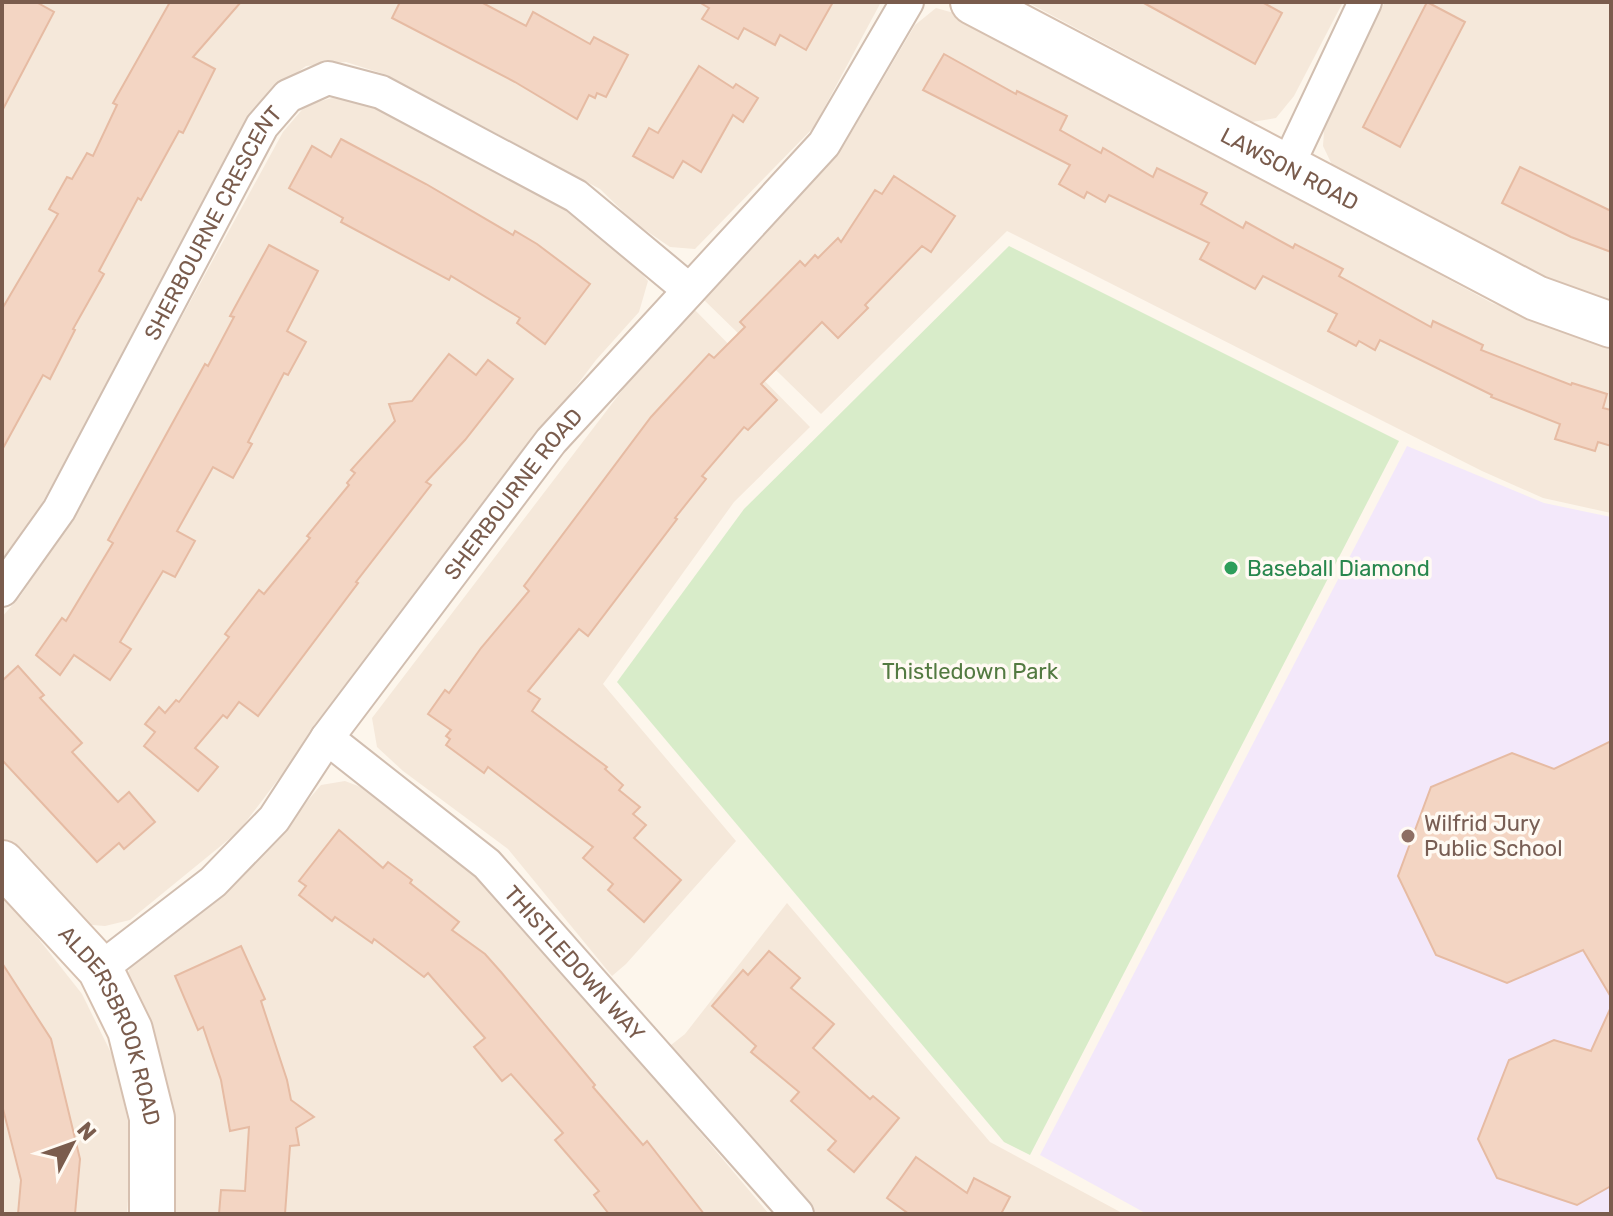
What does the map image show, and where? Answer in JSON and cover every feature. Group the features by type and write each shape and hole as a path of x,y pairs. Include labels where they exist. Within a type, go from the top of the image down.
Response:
{"street":[{"name":"SHERBOURNE ROAD","path":"100,969 213,882 274,819 327,738 551,441 824,144 907,2"},
{"name":"LAWSON ROAD","path":"973,2 1536,298 1611,325"},
{"path":"1287,167 1365,2"},
{"name":"SHERBOURNE CRESCENT","path":"2,590 59,510 262,126 288,96 328,78 381,92 576,196 689,290"},
{"name":"THISTLEDOWN WAY","path":"327,738 487,864 797,1214"},
{"name":"ALDERSBROOK ROAD","path":"2,863 100,969 130,1030 152,1118 152,1214"}],"shaded area":[{"path":"2,2 881,2 814,127 695,249 670,247 635,223 600,189 387,75 346,62 306,66 264,98 29,527 2,561"},
{"path":"1027,2 1343,2 1294,96 1276,118 1252,122"},
{"path":"1385,2 1611,2 1611,308 1510,266 1335,171 1323,146 1325,117"},
{"path":"936,8 961,15 1492,303 1611,349 1611,513 1543,498 1482,471 1007,231 821,414 702,298 844,145 915,25"},
{"path":"332,98 365,101 584,219 617,245 648,281 639,312 596,360 239,831 130,920 105,926 80,924 2,838 2,617 21,595 68,525 283,132 306,105"},
{"path":"692,307 810,427 734,502 603,684 736,841 612,976 508,849 403,771 377,747 372,718 643,363"},
{"name":"Wilfrid Jury Public School","path":"1407,446 1544,503 1611,517 1611,1214 1147,1214 1040,1155"},
{"path":"345,781 371,791 471,868 514,912 769,1214 165,1214 128,972 137,957 253,865 321,785"},
{"path":"2,898 82,994 115,1061 132,1141 127,1214 2,1214"},
{"path":"787,903 990,1142 1124,1214 817,1214 671,1045 685,1034"}],"green space":[{"name":"Thistledown Park","path":"1009,246 1399,441 1030,1155 1004,1142 617,682 744,509"}],"building":[{"path":"2,2 36,2 54,12 2,111"},
{"path":"170,2 241,2 193,57 215,69 183,133 179,131 141,200 138,198 99,271 104,274 73,329 50,379 43,375 2,450 2,309 58,214 49,209 67,177 72,179 87,153 93,156 117,105 113,103"},
{"path":"400,2 481,2 526,26 533,12 590,44 594,37 628,55 606,97 597,93 595,98 589,95 577,119 515,82 392,18"},
{"path":"699,2 833,2 806,50 780,35 775,45 744,28 738,39 702,19 709,8"},
{"path":"1142,2 1262,2 1282,13 1255,64"},
{"path":"1427,2 1465,22 1400,147 1363,127"},
{"path":"944,54 1016,94 1017,91 1067,116 1060,130 1101,153 1103,148 1153,177 1157,168 1207,193 1201,204 1243,228 1246,222 1293,248 1295,244 1343,269 1339,276 1431,327 1433,321 1483,345 1481,350 1571,385 1607,394 1603,408 1611,410 1611,446 1598,442 1595,451 1555,439 1560,424 1491,397 1380,340 1375,350 1359,341 1356,346 1328,331 1337,314 1263,276 1255,289 1200,259 1209,243 1109,195 1105,202 1087,192 1084,198 1059,184 1070,165 923,90"},
{"path":"699,66 733,88 736,84 758,98 743,122 733,115 701,172 683,161 673,178 633,156 649,128 658,133"},
{"path":"341,139 513,235 515,231 590,284 545,344 517,323 520,318 451,276 449,280 341,222 343,218 289,188 312,146 331,157"},
{"path":"1520,167 1611,211 1611,252 1571,237 1502,203"},
{"path":"894,176 955,216 931,252 922,246 838,338 822,322 761,384 777,400 748,430 744,427 702,476 706,479 588,636 579,629 528,691 540,699 532,711 607,767 605,769 623,785 619,790 640,807 633,814 646,825 634,838 681,880 644,922 608,890 613,884 583,858 593,847 488,767 484,773 446,745 450,739 446,736 451,730 428,714 445,690 449,693 481,648 529,591 524,586 651,417 709,354 714,358 745,327 740,322 800,261 805,266 838,238 841,242 875,190 882,194"},
{"path":"269,245 318,271 287,331 306,342 288,375 284,373 233,478 213,467 177,531 195,541 175,577 163,571 120,642 131,649 110,680 74,655 60,675 36,655 62,618 66,621 113,543 108,540 205,364 208,366 234,317 230,316"},
{"path":"449,354 476,375 488,360 513,379 465,440 426,482 431,485 258,716 239,702 227,718 223,715 195,748 218,767 198,791 144,746 155,732 145,724 159,707 165,713 176,700 179,702 229,637 225,634 259,590 264,594 310,538 307,536 349,485 347,483 355,473 351,470 395,421 389,404 412,401"},
{"path":"18,666 44,695 40,698 82,743 72,752 118,802 129,792 155,822 124,849 119,843 97,862 2,760 2,681"},
{"path":"1611,741 1611,997 1583,950 1507,983 1436,955 1398,876 1431,787 1512,753 1554,769"},
{"path":"339,830 383,868 388,862 412,880 410,883 459,922 452,930 485,954 501,972 595,1085 593,1087 643,1145 647,1141 704,1214 609,1214 594,1195 599,1191 555,1140 563,1133 511,1074 502,1081 474,1047 485,1038 428,973 424,977 374,939 372,943 335,917 332,921 299,895 306,886 299,881"},
{"path":"241,946 265,999 261,1001 291,1100 314,1117 296,1128 299,1145 290,1146 285,1214 219,1214 221,1190 245,1191 249,1127 230,1131 221,1080 203,1027 198,1030 175,976"},
{"path":"769,951 800,978 791,988 834,1024 813,1048 870,1099 873,1096 899,1118 854,1172 828,1150 836,1141 791,1101 799,1092 751,1052 756,1046 712,1006 743,970 748,975"},
{"path":"2,963 51,1039 80,1159 75,1214 18,1214 21,1180 2,1105"},
{"path":"1611,1007 1611,1186 1577,1205 1497,1178 1478,1139 1509,1060 1554,1040 1591,1051"},
{"path":"916,1157 967,1193 974,1178 1010,1197 1001,1214 909,1214 887,1198"}],"place":[{"name":"Baseball Diamond","path":"1231,568"},
{"name":"Wilfrid Jury Public School","path":"1408,836"}]}
